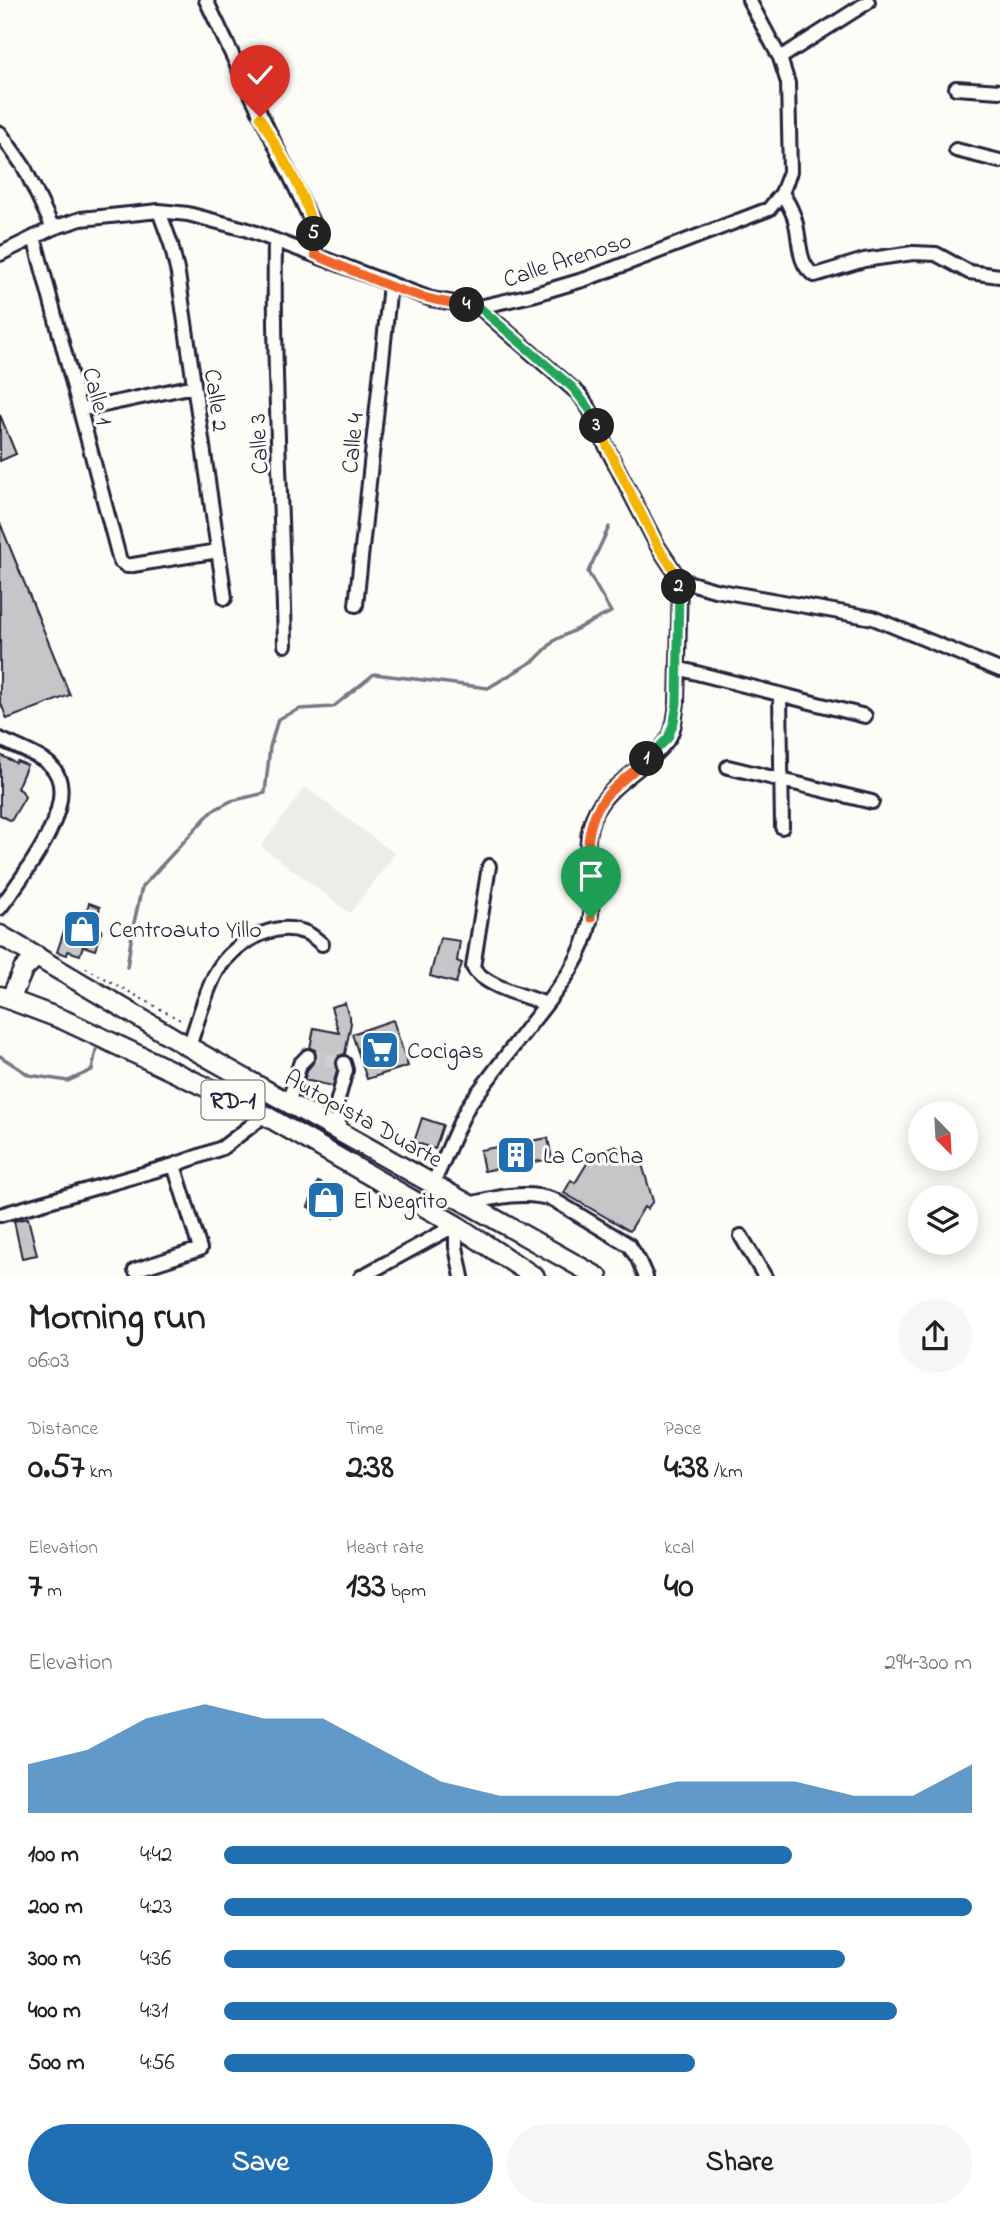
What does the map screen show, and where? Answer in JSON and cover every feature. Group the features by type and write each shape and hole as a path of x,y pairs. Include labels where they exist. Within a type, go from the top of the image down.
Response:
{"highway":[{"name":"Autopista Duarte","path":"0,935 189,1048 598,1276"},
{"path":"3,994 12,973 18,945"},
{"path":"3,994 37,956"},
{"name":"Autopista Duarte","path":"3,994 261,1113 456,1224 535,1276"}],"street":[{"path":"206,0 312,222 315,255"},
{"path":"749,0 780,58 788,83 790,172 782,193 796,222 803,259 810,273 815,275 864,260 913,253 936,254 968,272 1000,276"},
{"path":"780,58 868,2"},
{"path":"956,88 1000,91"},
{"path":"0,133 24,167 52,228"},
{"path":"956,150 1000,161"},
{"name":"Calle Arenoso","path":"0,254 52,228 81,219 159,211 188,214 245,229 431,299 479,307 586,279 769,209 782,193"},
{"name":"Calle 2","path":"159,211 178,274 225,598"},
{"name":"Calle 1","path":"34,237 120,561 127,566 218,551"},
{"name":"Calle 3","path":"275,240 274,325 285,645"},
{"name":"Calle 4","path":"356,605 390,285"},
{"path":"432,1185 470,1103 546,1004 585,946 591,918 587,850 590,826 596,810 607,795 668,738 677,703 680,580 657,545 580,395 479,307"},
{"path":"80,410 194,386"},
{"path":"680,580 715,590 873,618 1000,670"},
{"path":"677,668 865,716"},
{"path":"780,694 782,827"},
{"path":"0,739 49,764 58,778 61,793 58,813 32,864 0,908"},
{"path":"728,767 872,802"},
{"path":"489,866 473,967 486,981 546,1004"},
{"path":"189,1048 216,972 244,943 265,932 285,928 305,932 322,944"},
{"path":"288,1104 300,1064 308,1056"},
{"path":"340,1133 337,1103 346,1070 344,1063"},
{"path":"0,1215 174,1165 222,1148 256,1122 261,1113"},
{"path":"135,1270 200,1249 174,1165"},
{"path":"469,1204 496,1197 527,1195 554,1200 629,1245 646,1276"},
{"path":"361,1276 456,1224 456,1247 462,1276"},
{"path":"741,1236 765,1276"}],"path":[{"path":"82,965 195,1028"}],"shaded area":[{"path":"305,787 395,854 350,913 261,846"}],"building":[{"path":"0,415 16,454 0,461"},
{"path":"0,523 70,695 7,719 0,701"},
{"path":"0,755 27,765 17,788 25,797 11,821 0,815"},
{"name":"Centroauto Yillo","path":"89,903 100,907 96,920 100,921 98,928 102,930 95,950 83,946 80,955 68,951 67,955 57,952 69,916 83,921"},
{"path":"440,938 460,941 457,961 462,963 456,983 430,976"},
{"name":"Cocigas","path":"345,1003 351,1023 345,1054 338,1056 336,1060 337,1070 333,1086 304,1080 308,1069 317,1058 315,1050 310,1048 314,1028 339,1033 331,1007"},
{"name":"Cocigas","path":"393,1020 408,1066 367,1079 352,1034"},
{"path":"422,1118 443,1125 435,1149 414,1142"},
{"name":"La Concha","path":"548,1138 552,1159 517,1165 512,1171 505,1167 484,1171 480,1150"},
{"path":"615,1146 641,1161 653,1201 647,1209 644,1207 630,1231 564,1193 571,1180 575,1183 594,1152"},
{"name":"El Negrito","path":"318,1182 344,1193 334,1218 308,1207"},
{"path":"28,1218 37,1255 22,1258 14,1221"}],"waterway":[{"path":"127,967 142,887 212,811 231,801 265,793 270,747 278,719 300,709 333,707 374,674 488,688 535,660 555,640 611,612 588,572 609,527"},
{"path":"0,1056 29,1075 68,1081 92,1070 96,1050"}],"tunnel":[{"path":"308,1056 344,1063"}],"place":[{"name":"Centroauto Yillo","path":"82,929"},
{"name":"Cocigas","path":"380,1050"},
{"name":"La Concha","path":"516,1155"},
{"name":"El Negrito","path":"326,1200"}],"route":[{"path":"260,117 312,222 315,255 431,299 479,307 554,370 580,395 590,410 657,545 680,580 677,703 674,722 668,738 659,749 607,795 596,810 590,826 587,850 591,918"}]}
